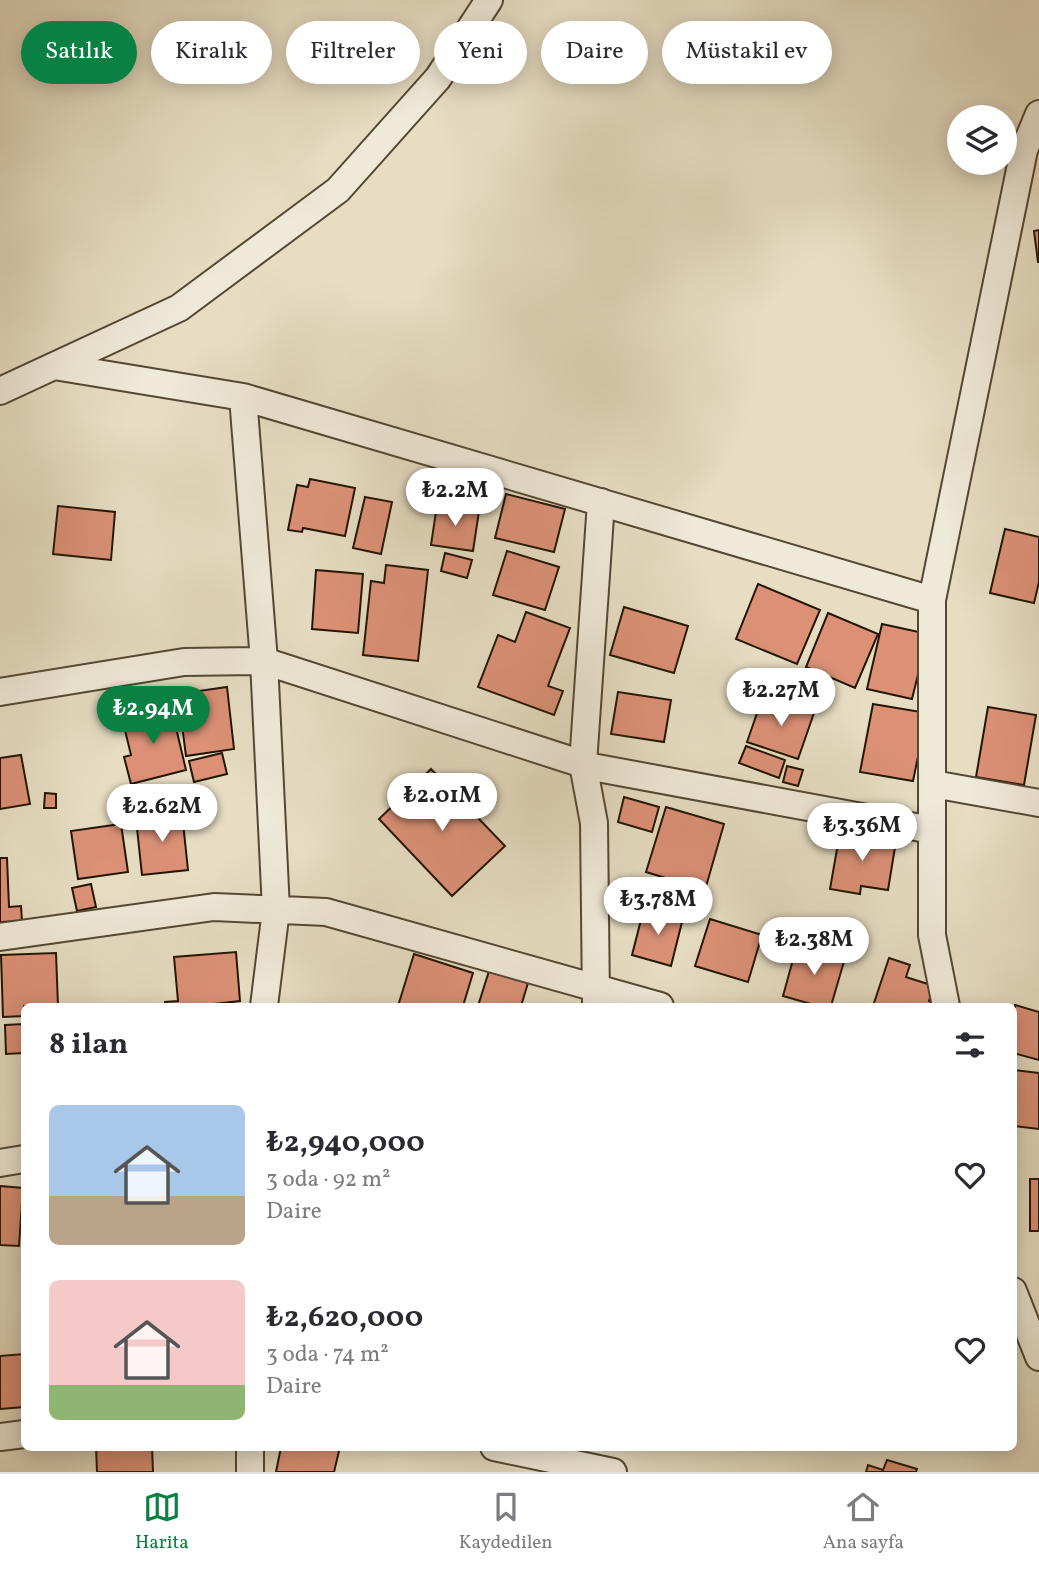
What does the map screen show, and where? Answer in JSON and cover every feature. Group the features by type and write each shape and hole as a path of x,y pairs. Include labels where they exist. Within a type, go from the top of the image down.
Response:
{"street":[{"path":"0,391 179,308 338,190 438,78 489,0"},
{"path":"945,1003 932,935 932,600 1024,150 1039,114"},
{"path":"54,366 243,397 932,600"},
{"path":"243,397 264,661 276,910 264,1003"},
{"path":"596,997 594,822 583,764 601,502"},
{"path":"0,692 184,662 264,661 583,764 932,830"},
{"path":"933,784 1039,803"},
{"path":"0,937 214,907 326,912 596,997 639,1003"},
{"path":"0,1163 21,1160"},
{"path":"1017,1301 1039,1359"},
{"path":"1017,1347 1039,1359"},
{"path":"0,1437 21,1434"},
{"path":"250,1451 250,1472"},
{"path":"519,1451 600,1464"}],"building":[{"path":"1039,230 1039,262 1038,262 1034,231"},
{"path":"310,479 355,488 345,536 303,528 302,532 288,530 297,485 308,487"},
{"path":"506,494 565,509 554,552 495,538"},
{"path":"365,497 392,502 381,554 353,548"},
{"path":"437,505 479,511 473,551 431,545"},
{"path":"58,506 115,512 111,560 53,554"},
{"path":"1005,529 1039,537 1039,582 1034,603 990,593"},
{"path":"507,551 559,567 545,610 493,595"},
{"path":"445,553 472,560 467,578 441,571"},
{"path":"386,565 428,570 418,661 363,655 371,581 384,583"},
{"path":"316,570 363,574 358,633 312,629"},
{"path":"758,584 820,610 797,664 736,639"},
{"path":"624,607 688,626 674,673 610,655"},
{"path":"526,612 570,628 548,686 563,691 554,715 478,687 498,635 515,642"},
{"path":"828,613 878,634 855,688 806,667"},
{"path":"882,624 928,634 912,699 867,689"},
{"path":"227,687 234,749 186,756 178,694"},
{"path":"618,692 671,700 664,742 611,734"},
{"path":"763,696 814,713 798,759 747,742"},
{"path":"873,704 927,713 913,781 860,772"},
{"path":"166,707 168,716 173,715 186,770 131,784 124,757 131,755 122,718"},
{"path":"988,707 1036,715 1024,785 976,777"},
{"path":"746,746 785,760 779,778 739,763"},
{"path":"222,753 227,774 194,782 189,761"},
{"path":"21,755 30,804 0,809 0,758"},
{"path":"787,766 803,770 798,786 783,782"},
{"path":"431,769 505,846 452,896 379,819"},
{"path":"45,793 56,794 56,808 44,808"},
{"path":"624,797 659,807 652,832 618,822"},
{"path":"666,807 724,824 705,890 646,872"},
{"path":"182,813 188,870 142,875 136,819"},
{"path":"121,824 128,872 78,879 71,831"},
{"path":"840,832 896,841 888,890 861,886 860,894 830,889"},
{"path":"0,858 7,858 9,907 21,906 22,921 0,922"},
{"path":"91,884 96,907 77,911 72,888"},
{"path":"644,908 683,918 671,966 632,955"},
{"path":"710,919 762,935 748,982 695,966"},
{"path":"797,945 845,958 832,1003 808,1003 783,996"},
{"path":"236,952 240,1001 165,1003 178,1001 174,957"},
{"path":"56,953 58,1003 21,1003 21,1016 3,1017 1,955"},
{"path":"414,954 473,973 464,1003 399,1003"},
{"path":"889,958 910,965 906,977 934,986 929,1001 933,1003 874,1003"},
{"path":"489,971 528,983 522,1003 479,1003"},
{"path":"1017,1006 1039,1012 1039,1060 1017,1054"},
{"path":"21,1024 21,1053 6,1054 5,1025"},
{"path":"1017,1070 1039,1073 1039,1129 1017,1126"},
{"path":"1030,1179 1039,1179 1039,1231 1030,1231"},
{"path":"0,1186 21,1188 19,1246 0,1245"},
{"path":"21,1354 21,1407 0,1409 0,1356"},
{"path":"96,1451 152,1451 153,1472 97,1472"},
{"path":"280,1451 339,1451 334,1472 276,1472"},
{"path":"887,1460 917,1469 916,1472 866,1472 868,1465 883,1470"}]}
